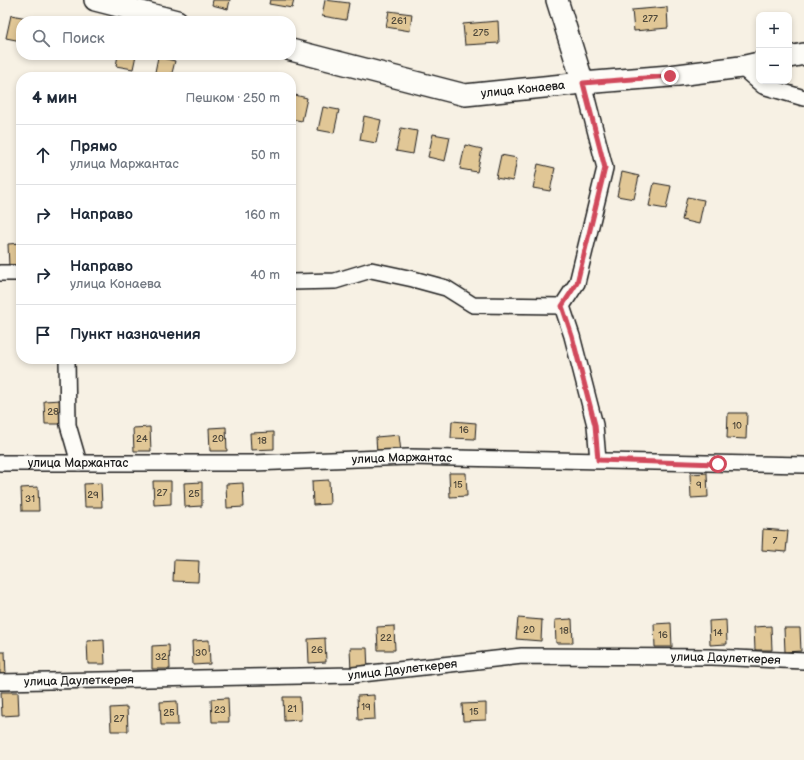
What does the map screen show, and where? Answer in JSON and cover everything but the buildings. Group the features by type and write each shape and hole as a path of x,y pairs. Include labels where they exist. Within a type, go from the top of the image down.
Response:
{"street":[{"path":"95,0 157,16"},
{"path":"557,0 583,83 605,168 577,283 562,306"},
{"name":"улица Конаева","path":"296,51 465,95 670,76 750,65"},
{"path":"792,56 804,54"},
{"path":"750,65 763,86 804,98"},
{"path":"296,282 335,281 371,270 446,288 473,305 562,306"},
{"path":"0,273 16,273"},
{"path":"562,306 572,336 595,425 598,460"},
{"path":"67,364 68,425 79,463"},
{"name":"улица Маржантас","path":"0,464 253,463 408,457 804,465"},
{"name":"улица Даулеткерея","path":"0,682 354,675 522,656 712,657 804,661"}],"route":[{"path":"670,76 583,83 605,168 577,283 562,306 572,336 595,425 598,460 718,464"}]}
